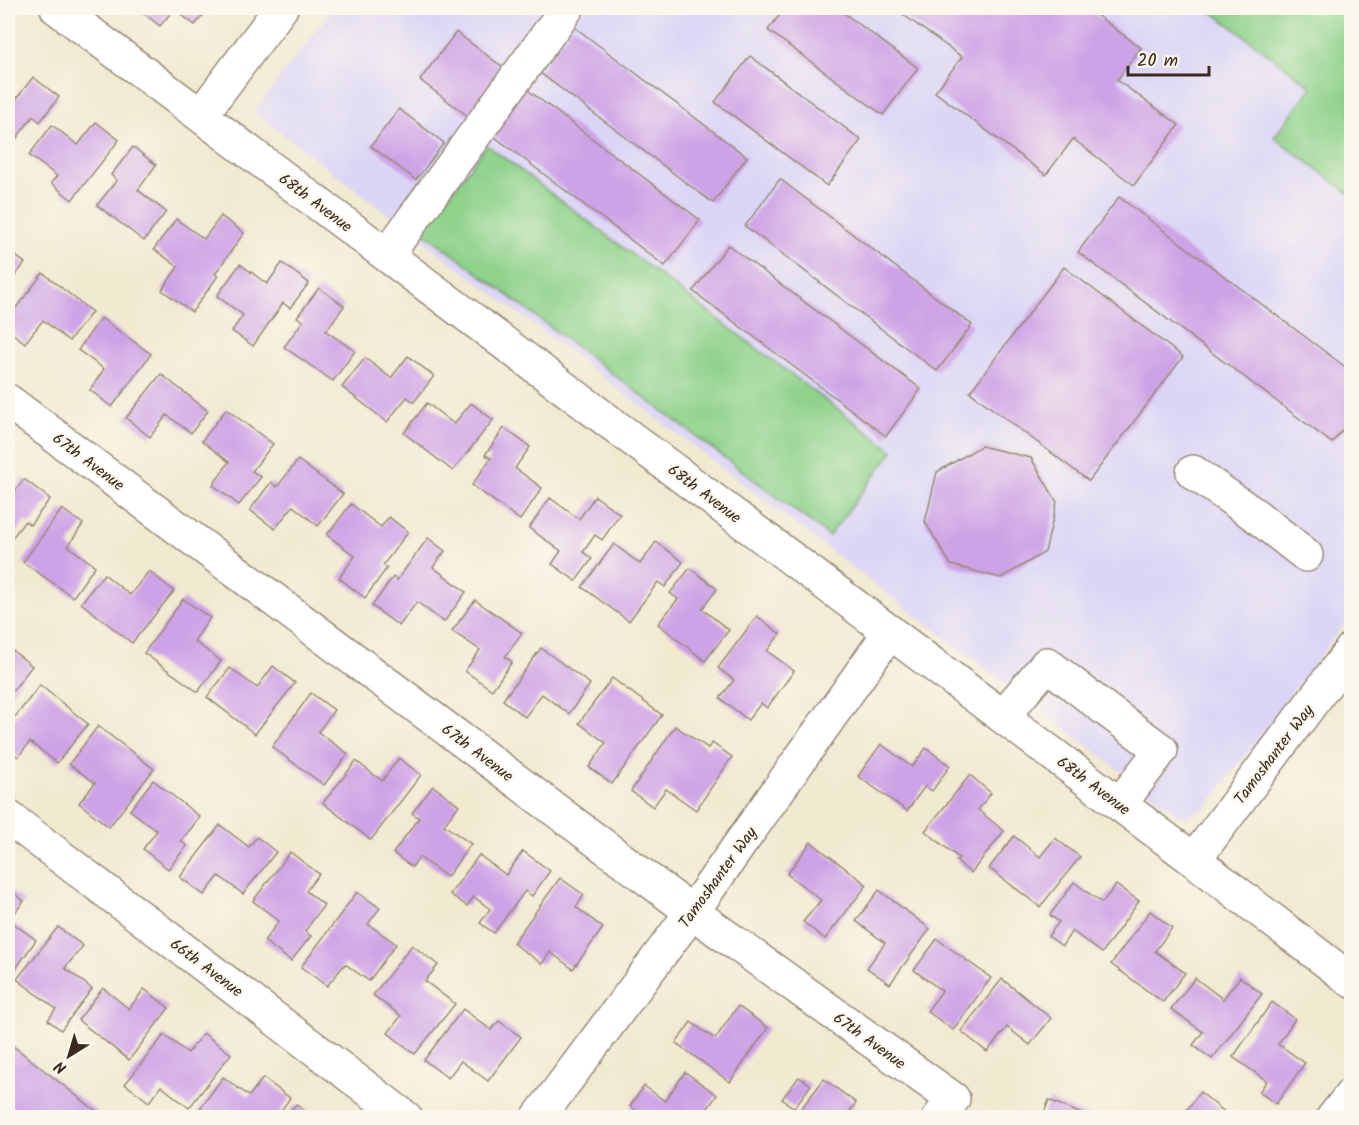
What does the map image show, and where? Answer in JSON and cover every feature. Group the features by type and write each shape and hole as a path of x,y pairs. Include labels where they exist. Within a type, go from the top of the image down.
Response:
{"street":[{"name":"68th Avenue","path":"57,8 1004,716 1352,981"},
{"path":"201,115 282,8"},
{"path":"387,255 567,8"},
{"name":"67th Avenue","path":"8,401 692,912 946,1108"},
{"path":"1193,472 1255,515 1306,555"},
{"name":"Tamoshanter Way","path":"538,1118 692,912 890,632"},
{"name":"Tamoshanter Way","path":"1194,860 1352,649"},
{"path":"1004,716 1047,664 1161,750 1120,804"},
{"name":"66th Avenue","path":"8,817 406,1118"},
{"path":"1334,1118 1352,1094"}],"shaded area":[{"path":"333,8 1351,8 1351,615 1205,809 1181,817 254,112"}],"green space":[{"path":"1207,8 1351,8 1351,195 1274,137 1312,87"},
{"path":"487,145 893,451 829,536 422,231"}],"building":[{"path":"137,8 209,8 195,25 174,9 160,26"},
{"path":"785,8 837,8 918,68 883,115 768,30"},
{"path":"901,8 1087,8 1141,48 1117,80 1179,125 1134,185 1073,139 1046,175 935,92 962,57 898,11"},
{"path":"573,26 747,157 713,203 539,72"},
{"path":"456,32 505,69 469,117 420,80"},
{"path":"750,56 861,140 827,186 715,102"},
{"path":"33,77 59,97 40,122 33,116 8,150 8,91 17,98"},
{"path":"525,88 700,220 665,266 491,134"},
{"path":"399,109 444,143 416,180 371,146"},
{"path":"96,122 119,140 72,200 51,183 57,176 29,155 52,125 78,145"},
{"path":"133,147 156,165 138,190 166,212 144,241 97,205 117,180 111,175"},
{"path":"780,179 972,325 937,371 745,226"},
{"path":"1119,197 1352,372 1352,417 1332,443 1078,252"},
{"path":"221,216 244,233 215,274 218,276 192,312 162,290 178,267 154,249 176,219 204,239"},
{"path":"728,245 921,389 886,436 693,291"},
{"path":"8,250 25,263 8,285"},
{"path":"282,263 309,283 290,308 283,303 253,346 232,331 243,315 217,296 240,264 267,284"},
{"path":"1064,267 1183,357 1089,481 970,392"},
{"path":"43,273 92,312 69,341 43,320 25,343 8,330 8,318"},
{"path":"319,288 344,306 326,331 355,351 333,381 284,347 303,321 297,317"},
{"path":"101,318 151,354 112,407 90,390 104,369 78,350"},
{"path":"408,356 434,376 414,402 407,397 387,422 342,387 365,358 391,378"},
{"path":"161,374 208,411 191,433 167,415 150,437 126,418"},
{"path":"427,403 454,424 471,403 493,420 453,471 404,433"},
{"path":"226,409 273,444 252,471 261,477 239,505 213,485 229,462 202,441"},
{"path":"504,428 530,447 515,468 542,488 520,520 472,485 491,458 485,455"},
{"path":"981,446 1031,458 1057,502 1045,552 1001,578 951,565 925,522 937,472"},
{"path":"298,460 343,494 318,526 293,506 275,529 250,510 271,482 277,487"},
{"path":"24,479 50,499 30,525 25,521 8,543 8,500"},
{"path":"595,496 620,514 602,540 595,535 583,552 592,559 576,581 552,564 561,551 529,528 550,498 579,519"},
{"path":"351,504 381,527 389,517 408,532 383,565 387,568 365,598 339,578 355,556 327,535"},
{"path":"62,509 83,524 68,546 95,566 73,597 23,562"},
{"path":"428,538 445,551 433,567 466,592 444,622 417,602 399,626 372,606 393,577 397,580"},
{"path":"656,542 683,562 665,587 658,582 629,621 582,587 614,544 640,564"},
{"path":"690,568 717,589 702,609 729,630 705,661 658,624 678,599 670,593"},
{"path":"149,571 174,591 132,643 81,603 104,574 130,595"},
{"path":"183,599 210,618 194,641 221,661 198,692 144,653"},
{"path":"475,600 522,633 505,657 512,662 492,690 465,671 480,650 452,631"},
{"path":"757,616 780,634 767,651 794,671 767,708 761,703 748,720 720,698 734,680 718,668"},
{"path":"8,647 32,666 8,697"},
{"path":"541,648 590,684 569,714 542,694 525,717 503,700"},
{"path":"273,666 295,683 255,734 207,697 230,668 257,688"},
{"path":"612,678 662,715 612,784 589,767 606,743 579,723"},
{"path":"40,685 88,724 57,763 30,742 18,757 8,749 8,726"},
{"path":"311,693 334,710 318,732 348,754 324,785 272,747"},
{"path":"98,726 154,769 109,827 79,803 95,783 69,764"},
{"path":"675,726 708,748 712,743 732,757 696,810 666,789 653,807 631,791"},
{"path":"881,744 912,767 926,748 950,766 932,791 925,786 907,811 858,776"},
{"path":"399,758 421,775 371,840 323,803 356,761 382,781"},
{"path":"970,775 991,793 978,810 1004,831 971,873 956,861 959,858 925,831"},
{"path":"153,780 200,817 181,841 187,846 168,869 143,849 157,831 130,810"},
{"path":"433,786 459,805 444,825 471,844 447,877 419,857 412,867 393,853 419,818 412,813"},
{"path":"220,825 249,847 257,837 276,852 243,894 219,876 204,895 180,877"},
{"path":"1014,836 1040,857 1055,838 1080,857 1040,907 989,868"},
{"path":"811,842 867,885 825,939 803,922 821,900 787,874"},
{"path":"523,851 550,871 532,896 525,891 494,933 480,923 490,909 474,897 467,906 450,894 479,855 506,875"},
{"path":"290,852 319,874 306,891 324,905 305,931 311,936 291,961 264,941 279,921 253,901"},
{"path":"560,878 584,895 576,907 603,928 573,969 550,952 542,964 513,943"},
{"path":"1074,882 1102,903 1116,885 1139,901 1102,953 1072,931 1062,946 1048,936 1059,922 1050,915"},
{"path":"8,889 24,901 9,920 36,940 8,980"},
{"path":"879,890 930,929 890,984 867,968 885,943 856,921"},
{"path":"357,892 380,908 368,924 396,944 369,981 345,964 327,986 301,967"},
{"path":"1150,911 1172,928 1155,951 1185,973 1163,1002 1111,964"},
{"path":"58,927 83,946 65,968 92,989 61,1030 48,1020 56,1009 17,979"},
{"path":"937,939 991,978 953,1030 927,1011 942,991 914,970"},
{"path":"412,945 438,965 425,981 455,1004 415,1054 388,1033 401,1016 373,995"},
{"path":"1240,977 1262,994 1212,1059 1193,1045 1203,1032 1171,1009 1195,978 1223,999"},
{"path":"1002,979 1051,1018 1030,1045 1007,1027 987,1052 961,1031"},
{"path":"103,988 129,1009 144,989 169,1008 129,1060 78,1020"},
{"path":"1272,1002 1295,1019 1278,1044 1305,1063 1276,1104 1259,1092 1267,1081 1233,1057"},
{"path":"738,1006 768,1028 730,1082 676,1043 691,1022 715,1039"},
{"path":"463,1009 491,1030 499,1021 521,1037 488,1081 461,1061 448,1078 424,1060"},
{"path":"203,1033 231,1054 189,1108 161,1086 149,1102 125,1084 164,1035 188,1053"},
{"path":"8,1042 105,1118 8,1118"},
{"path":"685,1072 717,1095 701,1118 647,1118 630,1106 644,1086 665,1101"},
{"path":"223,1077 249,1096 263,1078 290,1098 276,1118 193,1118"},
{"path":"799,1077 811,1085 794,1108 782,1099"},
{"path":"824,1079 856,1103 845,1118 794,1118"},
{"path":"1200,1092 1232,1118 1181,1118"},
{"path":"1049,1100 1091,1118 1042,1118"},
{"path":"296,1104 314,1118 285,1118"}]}
